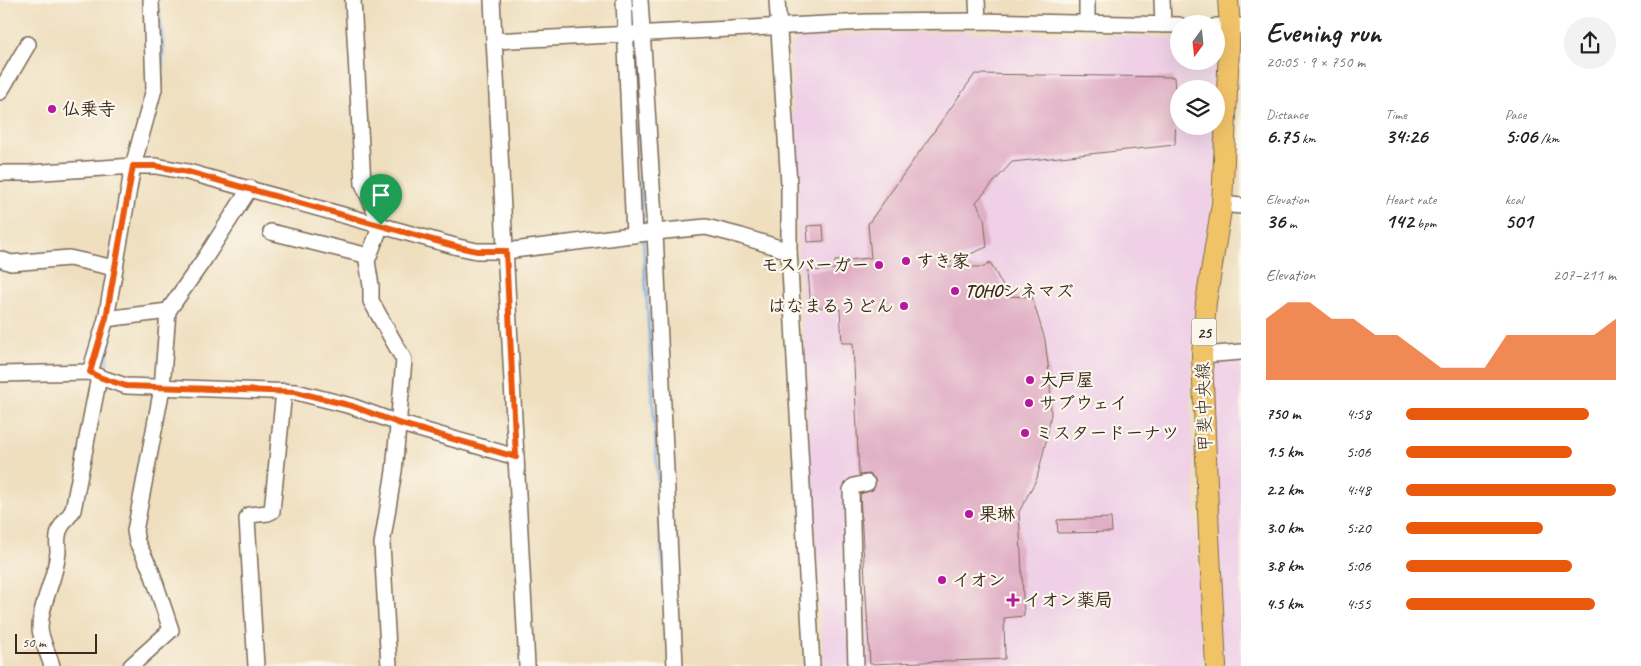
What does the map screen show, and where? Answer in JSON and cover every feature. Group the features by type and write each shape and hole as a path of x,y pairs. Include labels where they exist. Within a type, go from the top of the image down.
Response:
{"main road":[{"name":"甲斐中央線","path":"1216,666 1202,355 1206,302 1232,205 1228,0"}],"street":[{"path":"52,666 40,631 41,615 51,586 58,554 57,539 60,528 73,510 95,375 133,166 154,88 151,0"},
{"path":"353,0 363,184 381,225 367,261 371,301 404,360 394,471 382,544 389,666"},
{"path":"492,0 527,666"},
{"path":"624,0 634,235"},
{"path":"640,0 655,232 675,666"},
{"path":"777,0 789,184 789,251 812,666"},
{"path":"977,0 978,21"},
{"path":"1087,0 1087,23"},
{"path":"1162,0 1163,25"},
{"path":"494,41 866,22 978,21 1170,25"},
{"path":"0,92 28,44"},
{"path":"0,173 156,166 250,188 477,251 506,251 655,232 706,228 741,236 789,251"},
{"path":"131,666 171,630 151,570 137,542 135,531 162,388 168,311 250,188"},
{"path":"270,232 369,256"},
{"path":"0,259 12,263 69,258 115,268"},
{"path":"106,318 168,311"},
{"path":"1202,355 1241,352"},
{"path":"0,374 95,375 126,386 296,392 352,406 398,423 516,457"},
{"path":"256,666 247,519 249,515 272,511 284,391"},
{"path":"856,666 851,490 854,486 867,483"}],"shaded area":[{"path":"972,32 1170,37 1170,70 1217,70 1219,80 1170,80 1170,135 1216,135 1214,189 1193,329 1190,389 1203,666 824,666 803,360 790,48 797,38 862,34"},
{"path":"1241,352 1241,666 1216,666 1202,355"}],"building":[{"path":"975,74 1174,77 1174,80 1170,80 1170,135 1175,135 1175,145 1012,162 976,202 984,218 987,247 939,267 984,267 990,262 1008,296 1032,297 1045,340 1050,381 1051,414 1037,478 1019,512 1024,616 1004,618 1005,659 870,664 860,494 873,490 876,481 870,474 859,475 853,343 842,343 840,309 837,310 837,306 811,308 808,271 835,269 835,261 871,258 868,224"},
{"path":"823,225 824,241 808,242 807,226"},
{"path":"1111,518 1112,532 1058,533 1057,520"}],"waterway":[{"path":"632,0 633,24"},
{"path":"159,11 163,50 161,87"},
{"path":"634,43 643,229"},
{"path":"643,237 664,583"},
{"path":"105,374 112,323"}],"place":[{"name":"仏乗寺","path":"52,109"},
{"name":"すき家","path":"906,261"},
{"name":"モスバーガー","path":"879,265"},
{"name":"TOHOシネマズ","path":"955,291"},
{"name":"はなまるうどん","path":"904,306"},
{"name":"大戸屋","path":"1030,380"},
{"name":"サブウェイ","path":"1029,403"},
{"name":"ミスタードーナツ","path":"1025,433"},
{"name":"果琳","path":"969,514"},
{"name":"イオン","path":"942,580"},
{"name":"イオン薬局","path":"1013,600"}],"route":[{"path":"133,166 156,166 188,172 381,225 477,251 506,251 516,457 398,423 352,406 296,392 126,386 90,372 106,318 133,166"}]}
